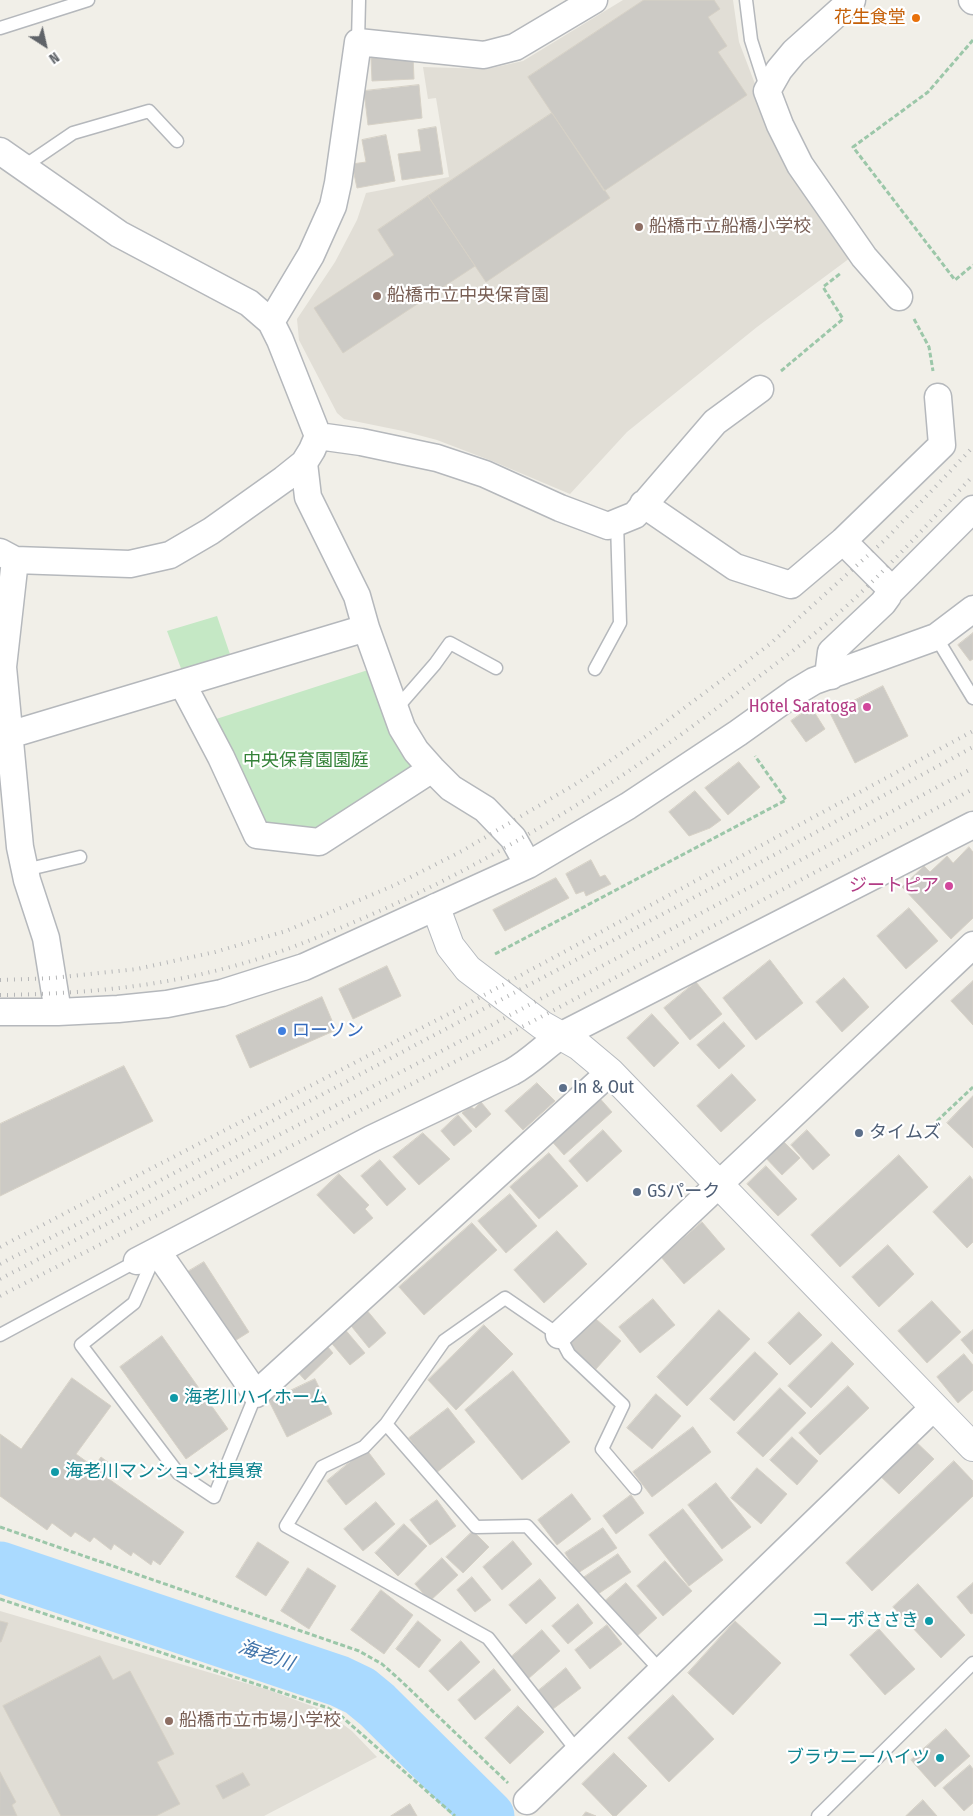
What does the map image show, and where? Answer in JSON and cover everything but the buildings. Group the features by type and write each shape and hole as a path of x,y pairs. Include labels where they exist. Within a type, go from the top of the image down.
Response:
{"street":[{"path":"271,322 312,255 333,206 358,42 484,55 514,47 594,0"},
{"path":"852,0 794,52 779,70 767,92 780,125 800,165 864,256 899,297"},
{"path":"0,151 120,234 249,303 271,322 318,436 304,463 284,480 212,530 170,555 130,564 8,556 3,667 9,736 6,778 25,870 46,938 58,1012"},
{"path":"318,436 361,442 437,458 485,474 560,508 608,526 635,515 715,422 760,389"},
{"path":"643,504 734,568 792,585 843,541 942,444 938,397"},
{"path":"304,463 308,497 358,596 366,628 402,728 416,751 432,769 452,788 485,809 513,838 528,864"},
{"path":"892,590 973,509"},
{"path":"831,676 829,668 831,652 883,603 888,596 890,588 843,541"},
{"path":"0,1012 118,1010 167,1004 222,993 304,967 436,908 528,864 628,806 814,681 936,637 973,609"},
{"path":"9,736 366,628"},
{"path":"182,684 221,757 258,835 319,842 432,769"},
{"path":"610,1072 256,1394 147,1256 371,1139 512,1072 526,1064 540,1050 560,1036 973,825"},
{"path":"436,908 450,946 468,969 542,1025 579,1046 610,1072 973,1446"},
{"path":"559,1335 973,945"},
{"path":"528,1801 934,1406"}],"lane":[{"path":"0,28 88,0"},
{"path":"358,42 359,0"},
{"path":"746,0 751,40 767,92"},
{"path":"23,167 73,133 149,111 176,141"},
{"path":"595,669 620,623 617,522"},
{"path":"936,637 973,698"},
{"path":"395,710 435,664 450,643 496,668"},
{"path":"25,870 80,858"},
{"path":"0,1335 147,1256"},
{"path":"147,1256 134,1303 81,1345 178,1473 214,1497 256,1394"},
{"path":"578,1752 488,1638 286,1526 322,1467 364,1447 386,1424 444,1341 505,1298 559,1335 569,1354 624,1405 602,1449 635,1488"},
{"path":"386,1424 476,1527 527,1526 661,1672"},
{"path":"818,1816 973,1663"}],"path":[{"path":"973,40 928,92 853,147 955,280 973,265"},
{"path":"760,389 843,319 823,287 864,256"},
{"path":"899,297 916,321 929,347 938,397"},
{"path":"468,969 786,800 738,733"},
{"path":"937,1121 973,1087"},
{"path":"0,1527 359,1652 382,1664 528,1801"},
{"path":"0,1600 328,1708 341,1716 455,1816"}],"shaded area":[{"name":"船橋市立船橋小学校","path":"623,0 733,0 739,42 760,97 850,258 757,327 627,432 570,494 437,440 344,419 337,413 299,340 297,319 335,262 357,220 366,193 449,177 436,98 428,99 423,67 487,69 523,61"},
{"name":"船橋市立市場小学校","path":"0,1611 269,1690 325,1711 352,1731 377,1757 264,1816 0,1816"}],"green space":[{"path":"217,616 233,663 185,679 167,631"},
{"name":"中央保育園園庭","path":"368,670 417,769 313,835 264,830 210,721"}],"waterway":[{"name":"海老川","path":"0,1567 339,1681 360,1691 377,1705 489,1816"}],"railway":[{"path":"0,980 53,978 137,969 215,952 286,931 395,885 462,851 579,782 652,732 770,644 886,539 973,447"},
{"path":"0,995 114,989 170,981 242,964 354,922 403,900 500,851 546,824 637,765 785,657 859,594 973,476"},
{"path":"0,1247 460,1008 973,731"},
{"path":"0,1264 774,855 973,747"},
{"path":"0,1279 484,1029 973,768"},
{"path":"0,1296 497,1040 973,789"}],"place":[{"name":"花生食堂","path":"916,18"},
{"name":"船橋市立船橋小学校","path":"639,227"},
{"name":"船橋市立中央保育園","path":"377,296"},
{"name":"Hotel Saratoga","path":"867,707"},
{"name":"ジートピア","path":"949,886"},
{"name":"ローソン","path":"282,1031"},
{"name":"In & Out","path":"563,1088"},
{"name":"タイムズ","path":"859,1133"},
{"name":"GSパーク","path":"637,1192"},
{"name":"海老川ハイホーム","path":"174,1398"},
{"name":"海老川マンション社員寮","path":"55,1472"},
{"name":"コーポささき","path":"929,1621"},
{"name":"船橋市立市場小学校","path":"169,1721"},
{"name":"ブラウニーハイツ","path":"940,1758"}]}
